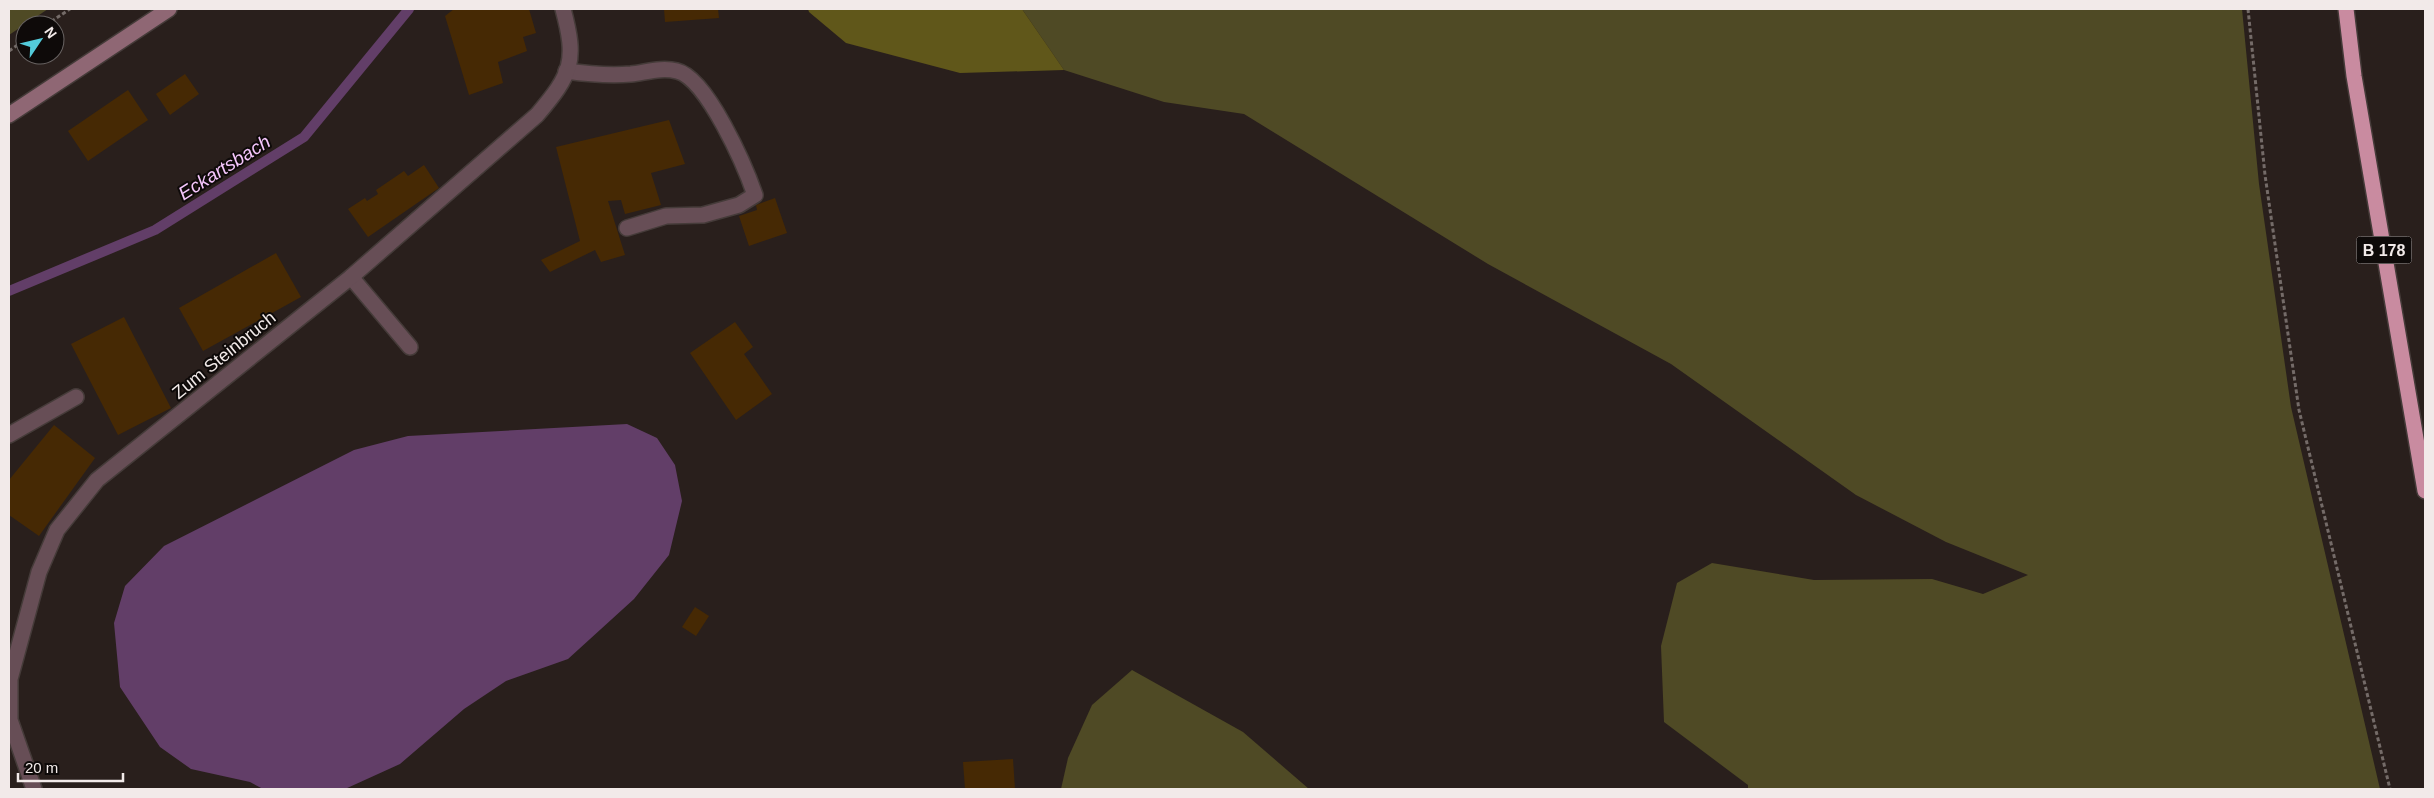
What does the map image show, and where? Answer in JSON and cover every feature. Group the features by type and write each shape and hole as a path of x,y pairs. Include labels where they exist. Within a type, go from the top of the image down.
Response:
{"highway":[{"name":"B 178","path":"2346,9 2354,76 2425,491"}],"main road":[{"path":"9,115 169,9"}],"street":[{"name":"Zum Steinbruch","path":"34,789 10,720 10,679 39,572 57,530 97,480 351,277 537,115 558,90 570,62 572,41 563,9"},
{"path":"566,71 598,75 632,74 661,69 678,71 692,78 704,92 746,170 755,195 739,205 703,216 666,216 627,228"},
{"path":"351,277 410,347"},
{"path":"9,435 76,397"}],"path":[{"path":"2248,9 2265,175 2299,410 2390,789"}],"shaded area":[{"path":"9,9 48,9 39,15 15,15 15,31 9,35"},
{"path":"808,9 1022,9 1064,70 960,73 846,43 809,12"},
{"path":"1022,9 2242,9 2259,184 2291,407 2380,789 1748,789 1748,785 1664,722 1661,646 1677,583 1712,563 1814,580 1932,579 1983,594 2028,575 1946,542 1856,495 1671,364 1488,264 1244,114 1164,102 1064,70"},
{"path":"627,424 657,438 675,465 682,501 669,555 634,599 568,659 506,681 464,709 400,764 345,789 263,789 250,782 191,769 160,747 120,687 114,623 125,586 164,546 354,450 408,436"},
{"path":"1132,670 1243,732 1309,789 1061,789 1068,758 1092,705"}],"building":[{"path":"454,9 529,9 536,33 523,37 527,51 498,62 503,83 469,95 445,16"},
{"path":"664,9 718,9 719,18 665,22"},
{"path":"185,74 199,94 170,115 156,94"},
{"path":"128,90 148,120 88,161 68,131"},
{"path":"669,120 685,164 651,173 661,205 625,214 621,200 608,201 625,255 601,262 595,250 550,272 541,260 580,241 556,147"},
{"path":"424,165 439,188 368,237 348,209 365,198 367,201 378,194 376,190 404,171 408,176"},
{"path":"775,198 787,233 749,246 739,216 757,210 756,205"},
{"path":"276,253 301,297 203,351 179,308"},
{"path":"124,317 171,408 118,435 71,344"},
{"path":"735,322 753,347 744,354 772,394 736,420 690,353"},
{"path":"54,425 95,458 39,536 9,515 9,480"},
{"path":"695,607 709,616 696,636 682,627"},
{"path":"1013,759 1015,789 965,789 963,762"}],"waterway":[{"name":"Eckartsbach","path":"9,291 155,230 304,137 409,9"}]}
